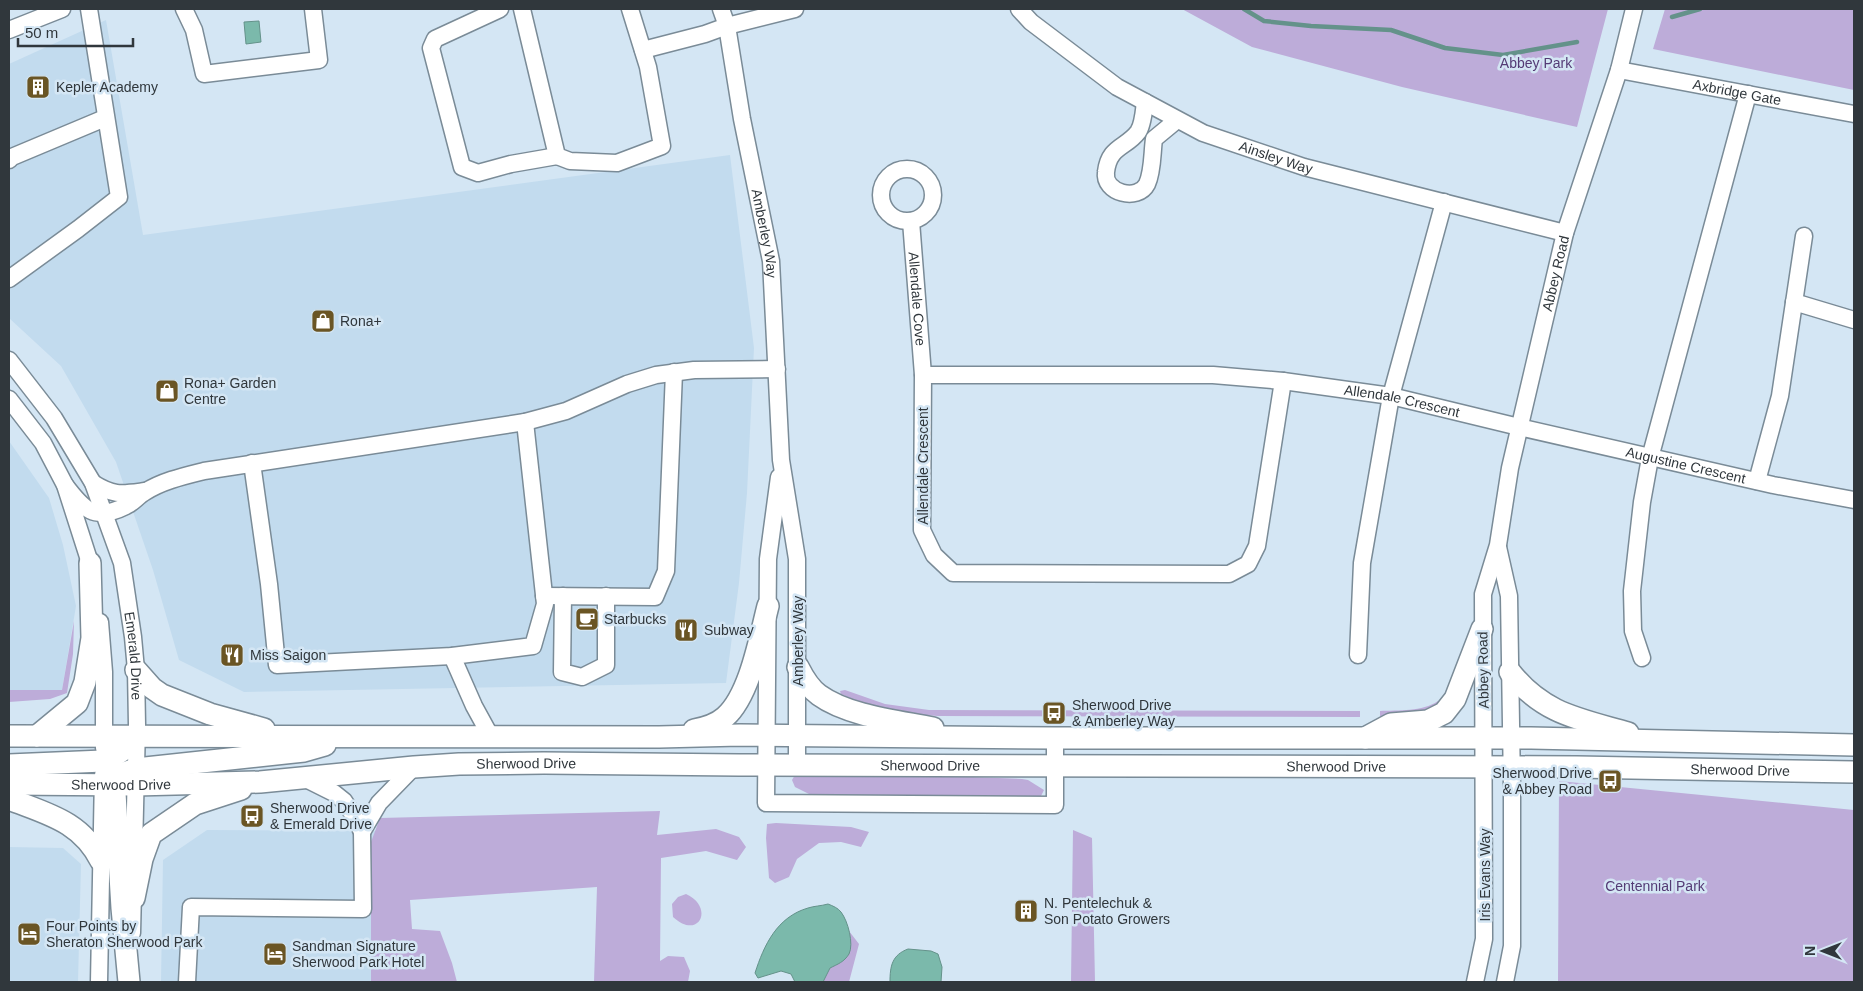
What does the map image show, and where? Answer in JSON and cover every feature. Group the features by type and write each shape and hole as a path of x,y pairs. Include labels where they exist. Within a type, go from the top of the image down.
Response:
{"main road":[{"path":"37,736 78,703 85,682 92,638 90,563"},
{"path":"659,737 704,728 717,723 726,716 746,684 758,647 768,606"},
{"path":"1365,738 1391,724 1428,721 1444,713 1454,699 1482,629"},
{"path":"798,667 807,684 818,694 850,709 933,728 1000,738"},
{"path":"136,670 152,688 162,695 210,714 290,736"},
{"path":"1510,672 1523,688 1540,702 1567,715 1657,741"},
{"name":"Sherwood Drive","path":"9,736 1511,738 1854,745"},
{"path":"104,736 117,774 122,908 130,982"},
{"path":"117,774 130,744 137,736"},
{"path":"9,765 117,774 304,751 321,747 344,736"},
{"name":"Sherwood Drive","path":"9,784 117,774 260,782 459,764 554,763 1512,766 1854,772"},
{"path":"134,898 142,859 151,834 195,804 260,782"},
{"path":"9,799 66,821 93,846 101,861"}],"street":[{"path":"9,30 62,9"},
{"path":"10,277 73,233 119,197 105,118 90,9"},
{"path":"184,9 194,30 204,74 319,60 313,9"},
{"path":"500,9 435,39 431,48 462,167 478,174 511,164 557,156 570,161 617,163 662,146 648,67 630,9"},
{"path":"522,9 557,156"},
{"name":"Amberley Way","path":"722,9 771,261 781,460 797,559 797,764"},
{"path":"643,50 705,34 726,26 795,9"},
{"name":"Ainsley Way","path":"1019,9 1031,22 1117,87 1203,133 1304,167 1565,233"},
{"name":"Abbey Road","path":"1484,767 1483,594 1498,544 1510,468 1565,233 1619,70 1634,9"},
{"name":"Axbridge Gate","path":"1619,70 1854,114"},
{"path":"1642,658 1633,631 1632,590 1642,502 1650,458 1748,94"},
{"path":"1146,102 1139,131 1114,151 1109,162 1105,174 1108,182 1116,191 1130,194 1139,192 1146,185 1154,139 1177,120"},
{"path":"9,160 12,157 105,118"},
{"path":"1358,655 1362,563 1391,396 1444,202"},
{"name":"Allendale Cove","path":"911,221 923,375"},
{"path":"1757,481 1780,396 1804,236"},
{"path":"1794,302 1854,320"},
{"name":"Emerald Drive","path":"9,360 54,418 93,483 122,563 136,670 137,736"},
{"path":"93,483 108,492 123,494 145,491 182,476 252,463 525,422 566,411 627,384 656,375 694,370 777,369"},
{"path":"544,596 656,597 666,571 674,372"},
{"name":"Allendale Crescent","path":"1283,381 1257,546 1248,564 1229,574 953,573 934,554 922,530 923,375 1213,375 1283,381 1391,396 1519,427"},
{"path":"9,400 15,419 43,442 65,485 79,504 89,511 104,513 127,506 145,491"},
{"path":"252,463 269,584 277,665 452,656 533,646 545,604 525,422"},
{"name":"Augustine Crescent","path":"1519,427 1650,458 1854,500"},
{"name":"Amberley Way","path":"781,460 768,559 766,803 1055,805 1054,765"},
{"path":"65,485 90,563 100,621 104,672 104,736"},
{"name":"Abbey Road","path":"1498,544 1509,596 1512,766"},
{"path":"563,596 562,672 582,677 606,665 606,596"},
{"path":"452,656 474,706 491,737"},
{"path":"1054,765 1055,738"},
{"name":"Iris Evans Way","path":"1505,982 1512,946 1512,766"},
{"path":"362,832 379,803 414,767"},
{"name":"Iris Evans Way","path":"1475,982 1484,939 1484,767"},
{"path":"98,982 103,816 117,774"},
{"path":"117,774 134,898 130,982"},
{"path":"187,982 191,907 363,909 362,832 352,810 344,801 334,793 304,778"}],"shaded area":[{"path":"106,20 143,235 730,155 754,348 747,493 739,583 726,683 244,692 179,660 153,570 116,462 61,366 9,318 9,64"},
{"path":"259,21 261,42 246,44 244,22"},
{"path":"9,441 49,498 63,545 76,606 62,690 9,690"},
{"path":"207,830 385,831 384,982 161,982 163,860"},
{"path":"9,847 63,848 81,864 78,982 9,982"},
{"path":"828,904 840,911 848,927 851,944 849,954 845,959 830,968 823,982 795,982 791,974 781,971 758,978 755,973 763,952 773,933 780,925 797,912 810,907"},
{"path":"908,949 931,951 938,954 942,967 941,982 890,982 895,958 898,954"}],"green space":[{"name":"Abbey Park","path":"1182,9 1608,9 1577,127 1402,87 1252,47"},
{"path":"1665,9 1854,9 1854,90 1653,49"},
{"path":"74,621 73,654 67,693 50,699 9,702 9,690 62,690"},
{"path":"845,690 885,704 929,710 1360,711 1360,717 938,716 913,714 876,707 841,694 840,691"},
{"path":"1438,701 1441,702 1422,713 1380,716 1380,711 1418,709"},
{"path":"869,773 1022,779 1028,780 1044,790 1041,796 1037,798 817,798 795,787 792,780 795,775"},
{"name":"Centennial Park","path":"1559,781 1854,810 1854,982 1558,982"},
{"path":"660,811 657,835 716,829 739,837 746,847 737,860 706,851 661,858 660,961 668,956 684,957 690,971 688,982 594,982 597,887 410,900 412,929 440,931 457,982 371,982 371,842 380,818"},
{"path":"767,824 851,827 869,832 861,847 841,842 819,843 797,859 789,877 775,883 769,878 766,838"},
{"path":"1073,830 1092,838 1095,982 1071,982"},
{"path":"686,894 700,906 700,919 696,924 682,923 673,917 672,904 678,897"},
{"path":"849,931 859,944 849,982 823,982 830,968 850,951"}],"waterway":[{"path":"1244,9 1264,21 1311,26 1391,30 1445,48 1503,55 1577,42"},
{"path":"1672,17 1700,9"}],"place":[{"name":"Kepler Academy","path":"38,87"},
{"name":"Rona+","path":"323,321"},
{"name":"Rona+ Garden Centre","path":"167,391"},
{"name":"Starbucks","path":"587,619"},
{"name":"Subway","path":"686,630"},
{"name":"Miss Saigon","path":"232,655"},
{"name":"Sherwood Drive & Amberley Way","path":"1054,713"},
{"name":"Sherwood Drive & Abbey Road","path":"1610,781"},
{"name":"Sherwood Drive & Emerald Drive","path":"252,816"},
{"name":"N. Pentelechuk & Son Potato Growers","path":"1026,911"},
{"name":"Four Points by Sheraton Sherwood Park","path":"29,934"},
{"name":"Sandman Signature Sherwood Park Hotel","path":"275,954"}]}
